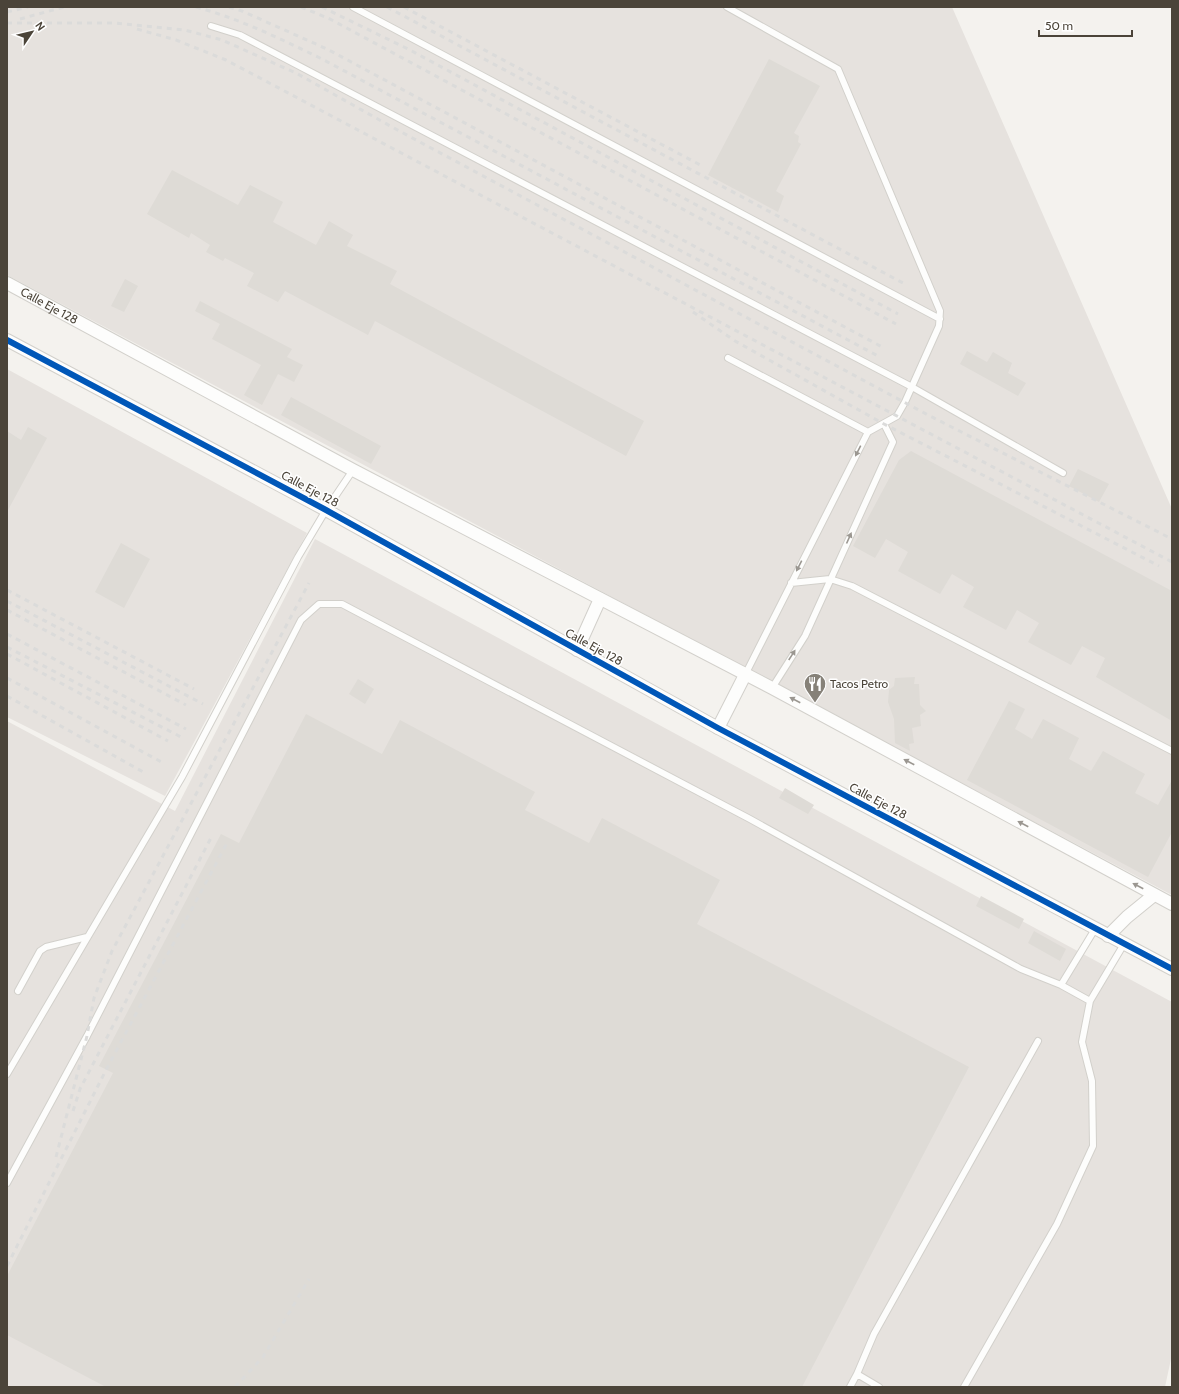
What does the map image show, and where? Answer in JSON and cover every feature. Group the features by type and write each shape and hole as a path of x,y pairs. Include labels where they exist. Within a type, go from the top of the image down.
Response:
{"street":[{"name":"Calle Eje 128","path":"7,283 353,470 772,688 1172,904"},
{"name":"Calle Eje 128","path":"7,340 326,510 718,728 1172,969"},
{"path":"577,650 600,599"},
{"path":"718,728 745,675"},
{"path":"1108,936 1127,917 1154,895"}],"lane":[{"path":"353,7 940,319"},
{"path":"727,7 838,70 940,311 939,326 912,387 897,416 868,432 745,675"},
{"path":"212,26 240,35 912,387 1063,474"},
{"path":"728,358 868,432"},
{"path":"772,688 805,636 893,442 884,424"},
{"path":"7,1074 10,1064 182,777 298,557 326,510 353,470"},
{"path":"791,583 830,579 852,586 1172,751"},
{"path":"7,1184 87,1036 302,620 319,604 342,604 750,819 1021,969 1060,985 1090,1001"},
{"path":"1060,985 1095,929"},
{"path":"18,991 40,951 46,947 87,937"},
{"path":"964,1387 1057,1224 1093,1146 1092,1081 1082,1042 1090,1001 1124,944"},
{"path":"850,1387 874,1334 1038,1040"},
{"path":"857,1374 879,1387"}],"shaded area":[{"path":"7,7 952,7 1172,509 1172,895 7,275"},
{"path":"7,369 307,533 165,796 7,717"},
{"path":"315,539 1172,1002 1172,1354 1165,1387 7,1387 7,721 175,811"}],"building":[{"path":"769,59 820,86 794,133 799,136 798,142 801,144 776,191 784,196 778,212 708,175"},
{"path":"172,170 238,205 250,185 283,202 273,222 316,245 329,221 353,235 347,246 397,271 390,284 644,421 626,456 375,321 368,335 285,291 278,302 247,286 254,273 225,258 223,261 206,252 210,245 191,233 189,238 147,214"},
{"path":"125,279 138,286 124,312 111,306"},
{"path":"200,301 292,349 287,357 303,365 294,382 278,374 262,405 244,395 261,365 212,339 220,324 195,311"},
{"path":"967,351 987,362 993,352 1012,363 1008,373 1026,383 1018,396 960,364"},
{"path":"291,397 381,446 371,464 281,415"},
{"path":"28,427 47,438 7,512 7,431 21,440"},
{"path":"911,451 1172,591 1172,721 1096,677 1105,658 1082,646 1071,665 1028,642 1039,623 1017,610 1006,630 963,607 974,587 952,574 940,594 898,571 908,552 886,539 875,558 853,546 899,460"},
{"path":"1078,469 1109,484 1099,502 1069,486"},
{"path":"121,543 150,559 124,608 95,592"},
{"path":"915,677 914,684 919,684 920,705 926,711 920,715 921,726 912,728 914,743 909,744 910,751 895,743 894,719 888,702 889,690 894,686 895,678"},
{"path":"358,679 374,689 365,704 349,694"},
{"path":"1009,701 1025,709 1015,729 1032,739 1043,719 1079,738 1069,759 1091,771 1103,751 1145,774 1135,793 1158,805 1172,780 1172,832 1148,877 967,780"},
{"path":"306,714 382,754 400,720 535,792 525,810 589,843 602,818 720,880 697,924 969,1067 802,1387 106,1387 7,1335 7,1276 113,1073 99,1066 221,834 239,843"},
{"path":"785,788 814,805 808,814 779,798"},
{"path":"981,896 1024,919 1019,929 976,906"},
{"path":"1034,931 1066,949 1060,961 1028,943"}],"railway":[{"path":"7,12 28,7"},
{"path":"20,19 64,7"},
{"path":"196,7 244,23 322,59 878,356"},
{"path":"229,7 242,11 327,49 884,348"},
{"path":"301,7 330,19 896,324"},
{"path":"322,7 410,50 898,314"},
{"path":"387,7 903,283"},
{"path":"404,7 704,167"},
{"path":"7,23 114,23 185,30 222,40 296,73 392,127 928,415 1172,539"},
{"path":"137,29 176,40 226,60 1172,562"},
{"path":"693,312 735,341 884,424 1159,566"},
{"path":"56,1157 87,1036 94,998 112,951 309,583"},
{"path":"7,590 194,689"},
{"path":"7,601 203,704"},
{"path":"7,610 186,705"},
{"path":"7,634 186,729"},
{"path":"7,647 181,737"},
{"path":"7,654 168,741"},
{"path":"7,678 165,764"},
{"path":"7,696 145,773"},
{"path":"73,1111 80,1089 212,836"},
{"path":"7,1266 106,1070 227,843"},
{"path":"235,1387 263,1357 309,1279"}],"cycle path":[{"path":"7,340 326,510 718,728 1172,969"}],"place":[{"name":"Tacos Petro","path":"815,704"}]}
